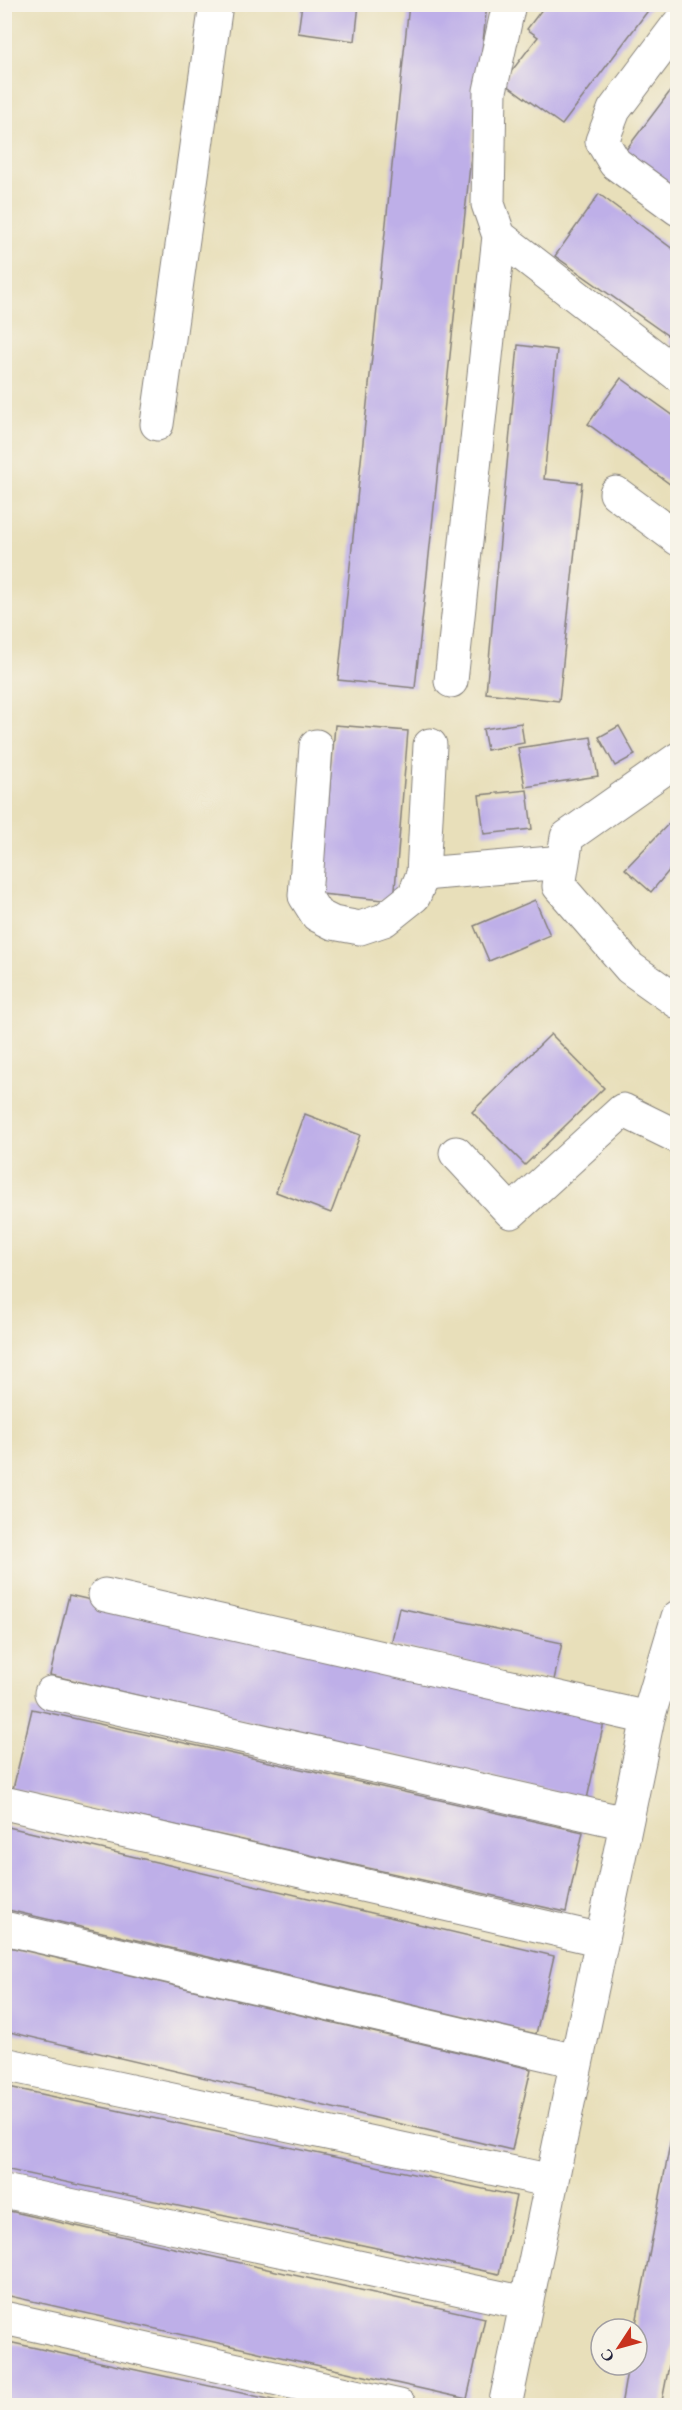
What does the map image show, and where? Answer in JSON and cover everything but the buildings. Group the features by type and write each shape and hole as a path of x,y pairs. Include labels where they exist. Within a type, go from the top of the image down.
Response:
{"lane":[{"path":"157,424 216,4"},
{"path":"451,681 499,236 488,204 490,91 509,4"},
{"path":"678,25 614,110 602,141 615,163 678,208"},
{"path":"499,236 678,375"},
{"path":"616,493 678,539"},
{"path":"316,746 305,896 317,915 333,922 360,928 384,920 414,896 423,874 430,746"},
{"path":"678,759 567,837 559,886 630,968 678,1002"},
{"path":"423,874 563,862"},
{"path":"456,1153 511,1212 623,1110 678,1137"},
{"path":"105,1595 648,1718"},
{"path":"504,2406 648,1718 678,1617"},
{"path":"51,1693 626,1823"},
{"path":"4,1803 602,1940"},
{"path":"4,1928 576,2061"},
{"path":"4,2064 552,2181"},
{"path":"4,2191 526,2303"},
{"path":"4,2318 400,2406"}]}
